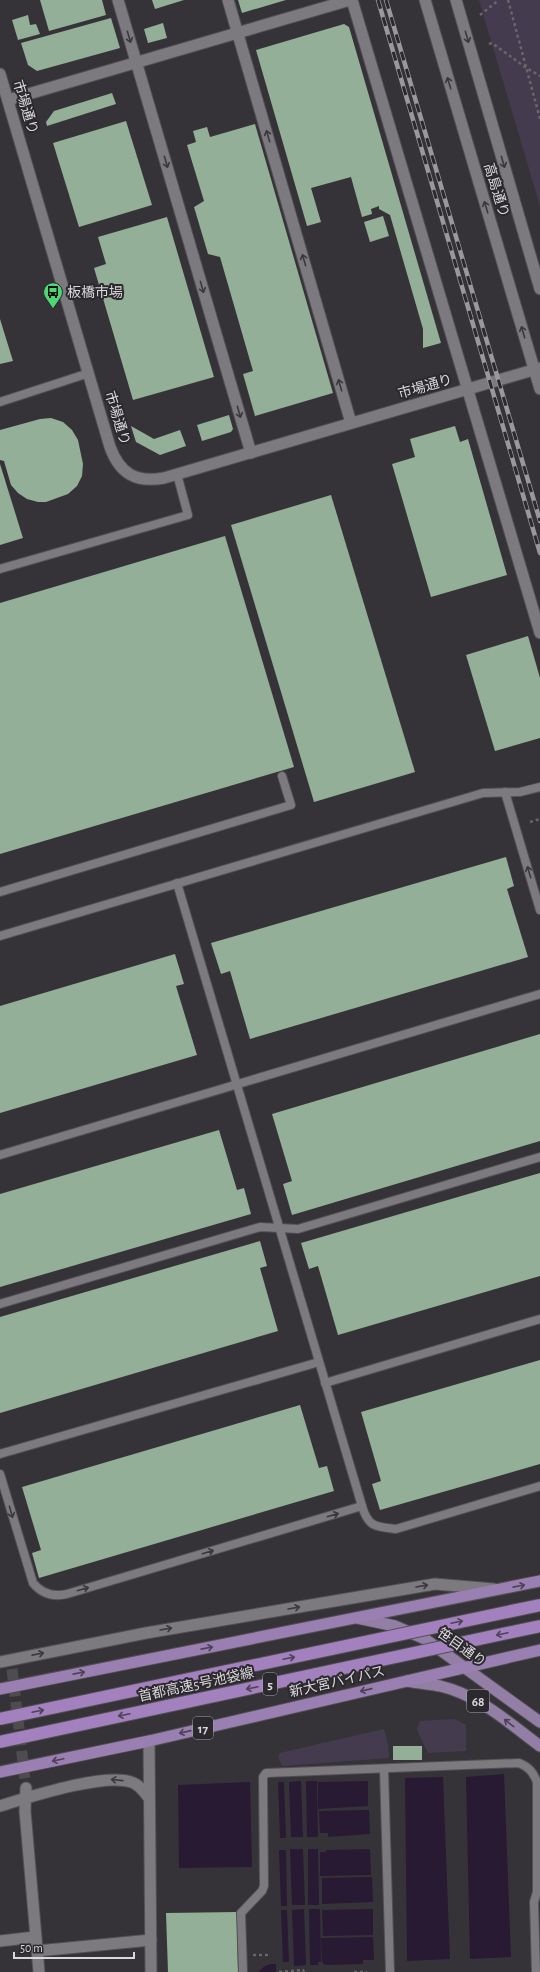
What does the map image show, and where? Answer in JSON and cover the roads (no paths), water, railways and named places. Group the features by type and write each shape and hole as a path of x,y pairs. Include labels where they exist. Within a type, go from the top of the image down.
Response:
{"highway":[{"path":"0,1689 540,1581"},
{"name":"首都高速5号池袋線","path":"0,1719 540,1605"},
{"name":"首都高速5号池袋線","path":"0,1742 540,1626"},
{"name":"新大宮バイパス","path":"0,1772 149,1741 540,1650"}],"main road":[{"name":"笹目通り","path":"357,1618 401,1628 425,1639 540,1722"},
{"name":"68","path":"404,1681 441,1686 468,1696 492,1710 540,1746"}],"street":[{"path":"118,0 251,453"},
{"path":"228,0 351,423"},
{"path":"8,100 351,0 540,633"},
{"name":"高島通り","path":"425,0 537,368 540,388"},
{"name":"高島通り","path":"456,0 540,289"},
{"name":"市場通り","path":"0,74 110,447 114,458 121,467 131,475 144,480 154,480 177,474 467,390 537,368"},
{"path":"8,1664 146,1633 435,1584 501,1589"},
{"path":"149,1741 151,1972"},
{"path":"0,1806 26,1793 100,1780 131,1782 140,1787 149,1798"},
{"path":"26,1793 38,1972"},
{"path":"0,1941 36,1937"},
{"path":"37,1950 151,1940"}],"lane":[{"path":"0,402 88,373"},
{"path":"0,569 188,515 177,474"},
{"path":"0,892 291,805 282,776"},
{"path":"0,936 483,793 520,792 540,787"},
{"path":"504,792 540,910"},
{"path":"177,883 365,1517 372,1524 396,1529 540,1486"},
{"path":"0,1155 540,994"},
{"path":"0,1304 260,1227 298,1229 540,1157"},
{"path":"325,1383 540,1319"},
{"path":"0,1454 319,1362"},
{"path":"0,1474 32,1583 41,1591 52,1595 67,1594 362,1506"},
{"path":"243,1972 241,1913 262,1891 264,1886 263,1776 266,1773 519,1763 534,1773 537,1782 537,1892 534,1902 536,1972"},
{"path":"384,1768 390,1972"}],"tunnel":[{"path":"12,1669 26,1788"}],"railway":[{"path":"378,0 540,553"},
{"path":"386,0 540,521"}],"place":[{"name":"板橋市場","path":"53,309"}]}
